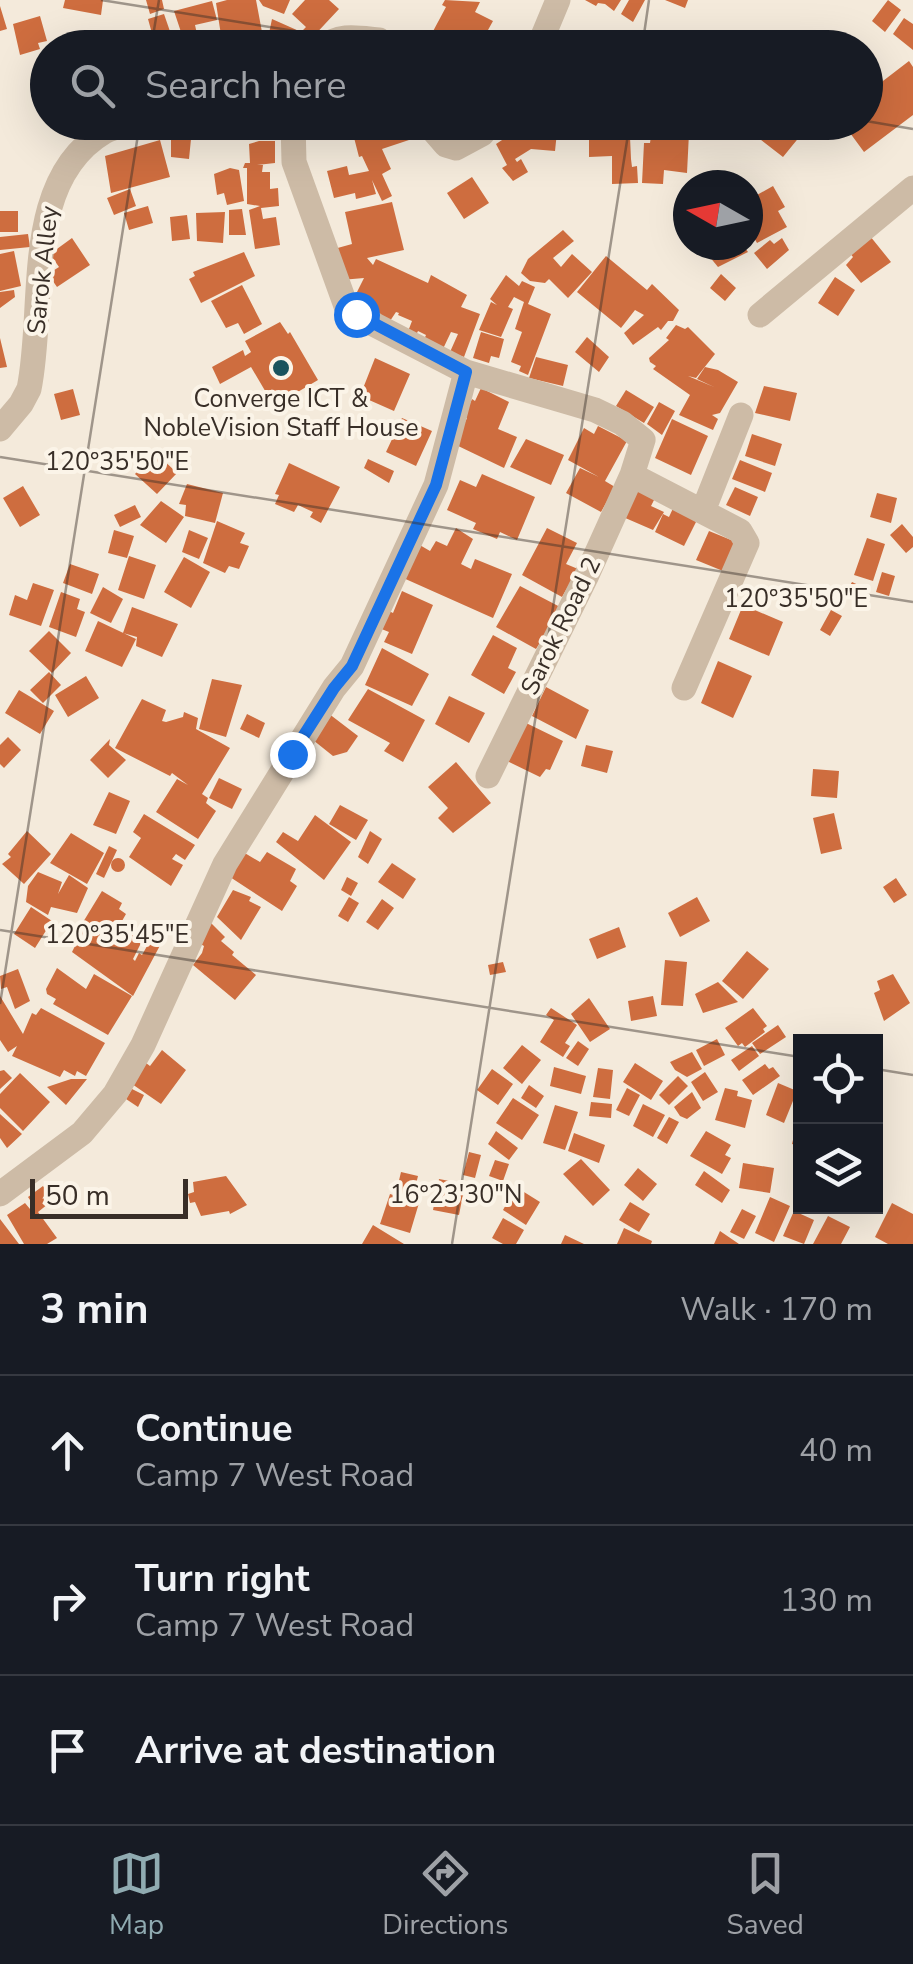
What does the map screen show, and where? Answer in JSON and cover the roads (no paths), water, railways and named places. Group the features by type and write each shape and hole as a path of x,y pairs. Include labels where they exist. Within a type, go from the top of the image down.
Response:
{"street":[{"path":"546,30 558,0"},
{"name":"Sarok Alley","path":"0,429 22,404 29,389 52,192 70,161 94,140"},
{"path":"293,140 294,162 346,306 466,372 595,410 622,423 643,440 632,475 740,532 748,543 684,688"},
{"path":"442,140 456,148 471,140"},
{"path":"760,315 913,188"},
{"path":"0,1194 82,1133 115,1094 143,1044 225,864 334,688 352,666 436,485 466,372"},
{"path":"702,510 740,415"},
{"name":"Sarok Road 2","path":"488,776 632,475"}],"place":[{"name":"Converge ICT & NobleVision Staff House","path":"281,368"}]}
